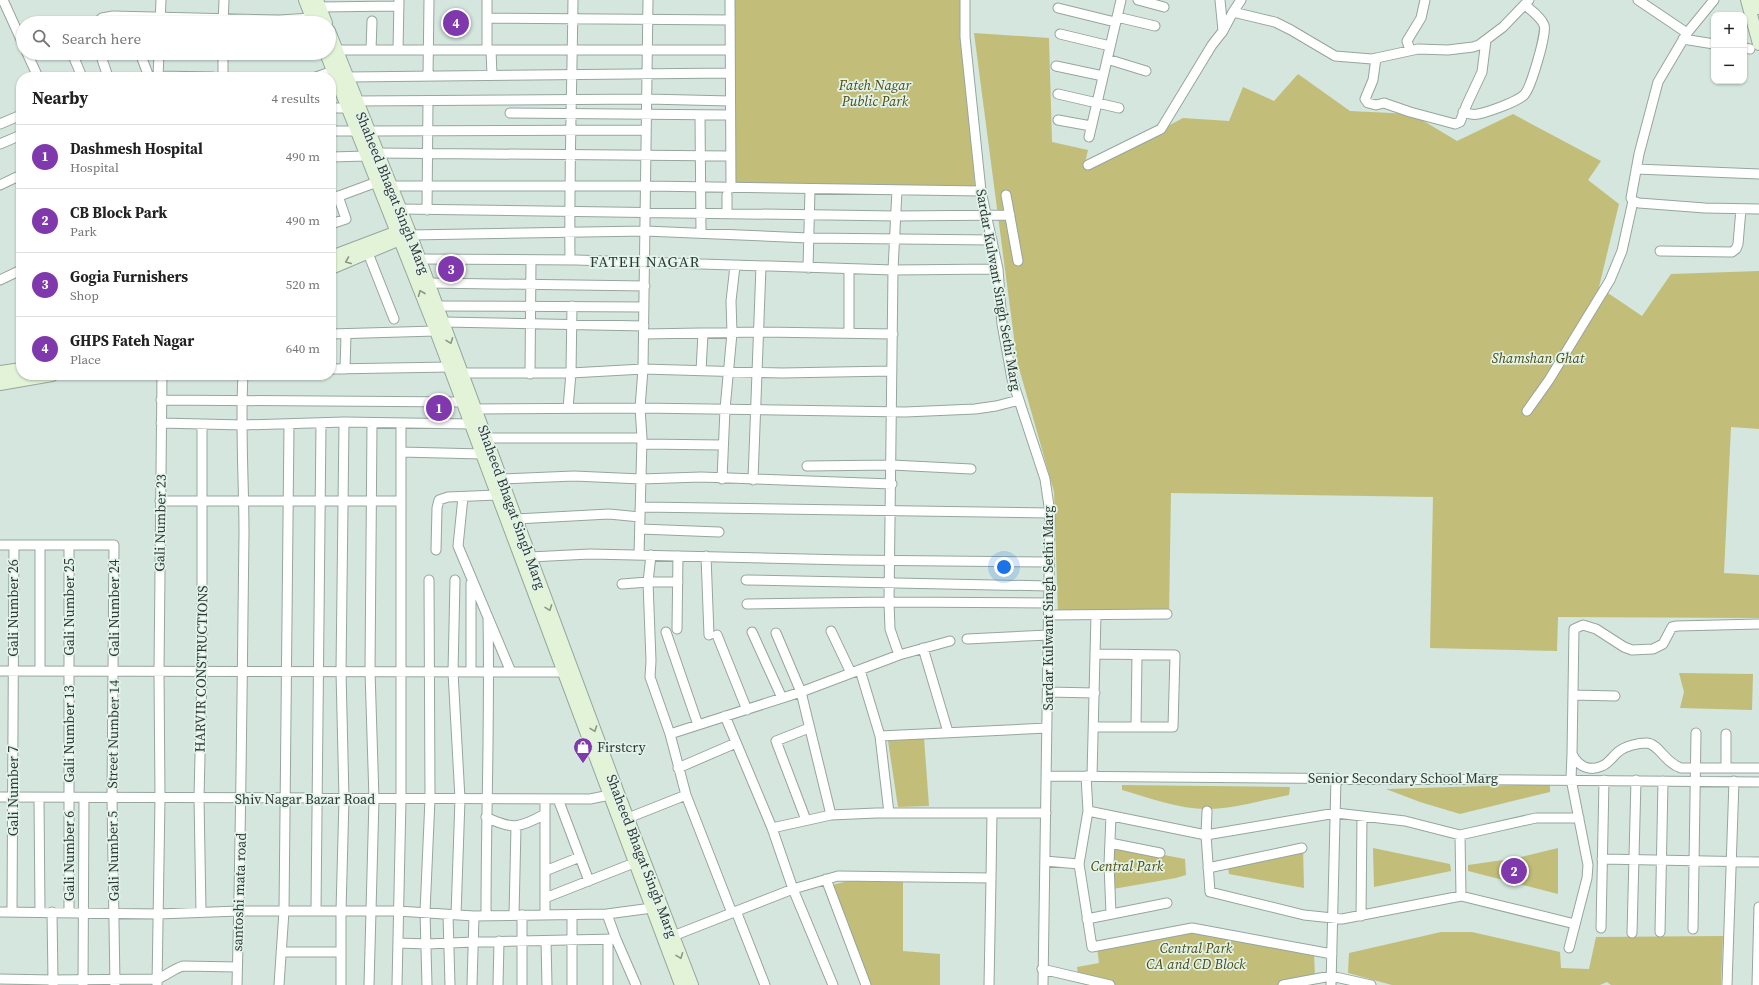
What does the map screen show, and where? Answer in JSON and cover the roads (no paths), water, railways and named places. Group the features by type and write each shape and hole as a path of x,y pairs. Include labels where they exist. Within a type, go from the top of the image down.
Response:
{"main road":[{"path":"305,0 311,16"},
{"path":"1747,0 1751,47"},
{"path":"1757,0 1759,8"},
{"path":"318,4 323,16"},
{"name":"Shaheed Bhagat Singh Marg","path":"336,59 347,77 352,105"},
{"name":"Shaheed Bhagat Singh Marg","path":"332,60 333,71"},
{"name":"Shaheed Bhagat Singh Marg","path":"336,76 352,105 372,154 391,186 400,209 404,233 440,327 463,373 614,795 634,863 681,985"},
{"name":"Shaheed Bhagat Singh Marg","path":"372,154 378,182 419,259 437,306 440,327 450,367 563,672 614,795 628,818 692,985"},
{"path":"336,266 368,253 404,233"},
{"path":"336,255 404,233"},
{"path":"0,372 16,370"},
{"path":"0,384 23,380"}],"street":[{"path":"3,0 16,29"},
{"path":"160,16 161,0"},
{"path":"224,0 224,16"},
{"path":"428,76 429,0"},
{"path":"487,0 489,50 492,75"},
{"path":"570,260 569,155 571,130 573,0"},
{"path":"639,555 642,441 640,408 644,369 648,0"},
{"path":"727,213 730,156 730,0"},
{"name":"Sardar Kulwant Singh Sethi Marg","path":"965,0 965,37 981,191 998,269 1002,324 1012,379 1045,479 1050,513 1047,776 1042,969 1043,985"},
{"path":"1089,137 1120,0"},
{"path":"1138,0 1164,7"},
{"path":"1220,0 1223,31"},
{"path":"1088,166 1161,129 1241,0"},
{"path":"1410,50 1407,40 1421,18 1425,0"},
{"path":"1638,0 1685,36 1711,43"},
{"path":"1527,411 1549,380 1610,280 1622,251 1632,200 1636,169 1658,82 1685,36 1714,0"},
{"path":"1233,12 1275,22 1335,56 1364,59 1376,58 1410,50 1465,49 1479,45 1503,27 1527,2 1542,21 1545,31 1538,60 1527,91 1523,96 1514,102 1478,114 1469,114 1464,112"},
{"path":"318,4 399,3 398,50"},
{"path":"1058,8 1155,26"},
{"path":"487,18 730,20"},
{"path":"371,50 372,21"},
{"path":"1060,34 1110,46"},
{"path":"1376,58 1373,80 1365,99 1368,103 1376,105 1384,102 1410,112 1455,124 1460,122 1482,72 1486,40"},
{"path":"336,51 730,50"},
{"path":"30,60 36,72"},
{"path":"75,60 80,72"},
{"path":"102,60 105,72"},
{"path":"144,60 152,72"},
{"path":"156,72 158,60"},
{"path":"223,72 224,60"},
{"path":"1107,60 1146,71"},
{"path":"1056,66 1103,76"},
{"path":"347,77 730,73"},
{"path":"1058,94 1119,108"},
{"path":"336,107 428,101 647,99 730,101"},
{"path":"427,210 428,101"},
{"path":"510,113 730,115"},
{"path":"700,115 701,233"},
{"path":"0,124 16,117"},
{"path":"1058,120 1091,126"},
{"path":"336,131 646,130"},
{"path":"0,144 16,137"},
{"path":"336,156 428,153 730,156"},
{"path":"1636,169 1759,174"},
{"path":"0,185 16,177"},
{"path":"336,197 378,182"},
{"path":"391,186 646,186 701,187 729,191 810,189 981,191"},
{"path":"808,268 810,189"},
{"path":"897,190 893,270 892,484 890,511 889,602 890,629 900,655"},
{"path":"1006,195 1018,261"},
{"path":"336,199 346,219 336,222"},
{"path":"1632,200 1705,208 1759,209"},
{"path":"400,209 645,211 896,216 987,216 1010,214"},
{"path":"1660,251 1732,252 1736,249 1738,244 1741,209"},
{"path":"404,233 645,231 809,238 992,240"},
{"path":"368,253 394,319"},
{"path":"419,259 570,260 893,270 998,269"},
{"path":"530,260 530,374"},
{"path":"722,479 727,373 732,333 731,301 735,266"},
{"path":"753,480 761,266"},
{"path":"849,269 849,333"},
{"path":"0,280 16,272"},
{"path":"428,283 645,286"},
{"path":"437,306 644,307"},
{"path":"568,408 571,373 572,306"},
{"path":"336,334 440,327 531,324 702,333 758,332 893,334"},
{"path":"701,371 702,333"},
{"path":"345,369 346,334"},
{"path":"336,369 450,367"},
{"path":"463,373 530,374 644,369 727,373 892,371"},
{"name":"Gali Number 23","path":"157,982 160,798 159,671 162,380"},
{"name":"santoshi mata road","path":"237,985 242,798 244,500 243,425 241,400 243,380"},
{"path":"161,400 463,402"},
{"path":"476,409 640,408 892,412 975,409 996,406 1019,400"},
{"path":"161,423 202,425 344,422 372,424 471,424"},
{"path":"341,985 344,799 341,671 344,422"},
{"path":"316,911 319,501 321,423"},
{"path":"279,985 284,911 289,424"},
{"path":"368,985 374,799 370,671 372,424"},
{"path":"397,985 401,799 401,424"},
{"name":"HARVIR CONSTRUCTIONS","path":"201,912 199,798 202,671 202,425"},
{"path":"486,438 642,441 723,445"},
{"path":"401,452 482,454"},
{"path":"806,466 892,465 971,469"},
{"path":"502,479 574,476 641,479 701,477 722,479 892,484"},
{"path":"436,550 437,508 439,500 442,498 497,495"},
{"path":"463,497 458,546 511,672"},
{"path":"160,500 400,501"},
{"path":"640,506 1050,513"},
{"path":"516,519 609,514 640,518"},
{"path":"640,529 719,532"},
{"path":"0,545 69,545"},
{"name":"Gali Number 26","path":"13,671 14,545"},
{"path":"40,545 40,671"},
{"name":"Gali Number 24","path":"69,545 114,545 114,671"},
{"name":"Gali Number 25","path":"69,545 70,670"},
{"path":"530,557 590,554 848,560 1049,562"},
{"path":"651,555 648,582 651,661 650,677 670,734 686,794 765,985"},
{"path":"677,629 678,556"},
{"path":"706,556 713,635 747,710"},
{"path":"471,578 471,672"},
{"path":"427,985 425,912 430,799 429,580"},
{"path":"450,985 449,943 460,799 453,672 455,580"},
{"path":"746,580 1049,586"},
{"path":"622,584 678,582"},
{"path":"748,604 889,602 1049,603"},
{"path":"1048,615 1167,614"},
{"path":"1096,615 1094,727 1089,776 1088,811 1079,864 1092,947 1192,928 1332,954"},
{"path":"486,915 486,799 489,672 488,617"},
{"path":"1569,948 1587,878 1588,865 1571,779 1574,629 1583,625 1596,629 1624,647 1632,650 1653,649 1663,644 1672,627 1759,624"},
{"path":"831,631 855,671 880,736 889,813"},
{"path":"666,632 698,724"},
{"path":"752,632 782,698"},
{"path":"776,633 801,692 831,815"},
{"path":"967,639 1048,635"},
{"path":"670,734 801,692 900,655 950,641"},
{"path":"923,648 948,732"},
{"path":"1094,727 1173,727 1175,655 1096,654"},
{"path":"1136,727 1137,655"},
{"name":"Gali Number 13","path":"69,798 70,670"},
{"path":"0,671 563,672"},
{"name":"Gali Number 7","path":"12,912 13,671"},
{"name":"Street Number 14","path":"112,798 114,671"},
{"path":"1048,692 1095,693"},
{"path":"1573,695 1615,696"},
{"path":"725,716 772,828 793,889 833,985"},
{"path":"806,820 776,741 809,728"},
{"path":"880,736 1047,728"},
{"path":"1693,929 1696,733"},
{"path":"1726,734 1726,768"},
{"path":"678,768 736,743"},
{"path":"1572,754 1577,764 1589,769 1603,766 1619,751 1629,747 1649,743 1656,746 1673,766 1681,768 1759,768"},
{"name":"Senior Secondary School Marg","path":"1047,776 1695,780 1759,782"},
{"path":"1331,980 1336,778"},
{"path":"1601,928 1604,780"},
{"path":"1632,933 1636,780"},
{"path":"1660,932 1663,780"},
{"path":"1727,985 1734,781"},
{"path":"628,818 686,794"},
{"name":"Shiv Nagar Bazar Road","path":"0,798 590,800 614,795"},
{"path":"39,798 40,912"},
{"name":"Gali Number 6","path":"69,798 69,913"},
{"path":"83,982 84,798"},
{"name":"Gali Number 5","path":"112,798 115,982"},
{"path":"545,799 545,915"},
{"path":"558,799 590,881"},
{"path":"1088,811 1206,835 1336,813 1405,821 1460,835 1536,818 1578,818"},
{"path":"1207,811 1206,835 1210,892 1304,915 1333,919 1360,916 1461,896 1575,924"},
{"path":"772,828 831,815 889,813 1046,813"},
{"path":"989,985 992,813"},
{"path":"486,817 504,825 516,827 530,823 545,814"},
{"path":"1111,914 1108,864 1112,816"},
{"path":"1360,916 1362,816"},
{"path":"516,827 518,915 522,941 522,985"},
{"path":"1460,835 1461,896"},
{"path":"1110,844 1160,854"},
{"path":"1208,868 1302,848"},
{"path":"545,871 580,857"},
{"path":"1602,859 1759,862"},
{"path":"1045,862 1079,864"},
{"path":"545,898 634,863"},
{"path":"673,936 793,889 838,876 991,878"},
{"path":"826,879 866,985"},
{"path":"1087,919 1168,903"},
{"path":"1757,985 1759,907"},
{"path":"0,912 158,914 239,911 398,910 474,916 607,914 652,908"},
{"path":"52,912 53,982"},
{"path":"607,914 612,939 636,985"},
{"path":"572,915 572,985"},
{"path":"472,985 474,916"},
{"path":"399,943 427,944 612,939"},
{"path":"608,985 612,939"},
{"path":"498,985 499,941"},
{"path":"546,941 547,985"},
{"path":"281,952 341,952"},
{"path":"0,979 27,982 157,982 174,969 182,966 237,967"},
{"path":"1042,969 1110,985"},
{"path":"1283,985 1331,980 1371,985"}],"place":[{"name":"GHPS Fateh Nagar","path":"456,23"},
{"name":"Gogia Furnishers","path":"451,269"},
{"name":"Dashmesh Hospital","path":"439,408"},
{"name":"Firstcry","path":"583,764"},
{"name":"CB Block Park","path":"1514,871"}],"district":[{"name":"FATEH NAGAR","path":"645,262"}],"park label":[{"name":"Fateh Nagar Public Park","path":"875,94"},
{"name":"Shamshan Ghat","path":"1538,358"},
{"name":"Central Park","path":"1127,866"},
{"name":"Central Park CA and CD Block","path":"1196,956"}]}
